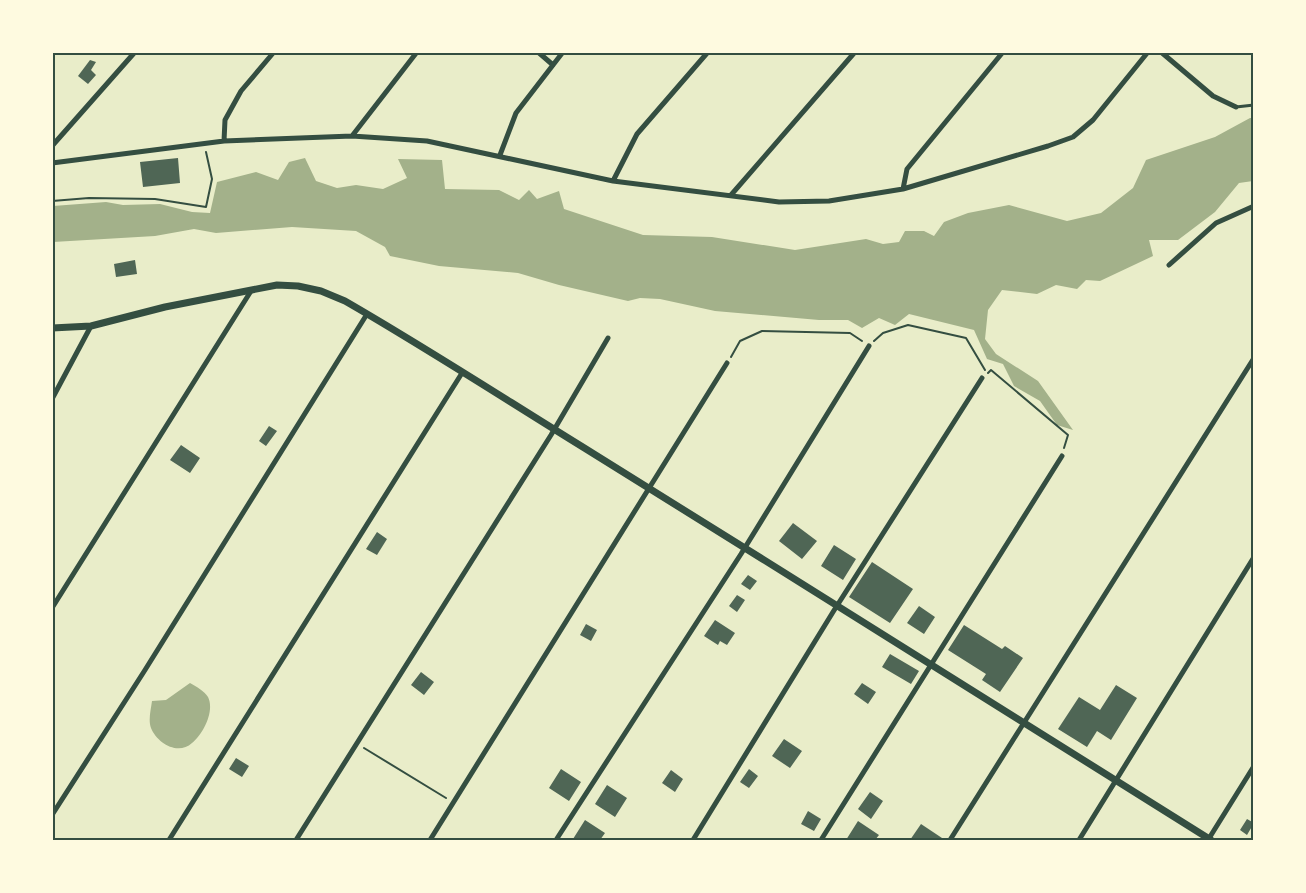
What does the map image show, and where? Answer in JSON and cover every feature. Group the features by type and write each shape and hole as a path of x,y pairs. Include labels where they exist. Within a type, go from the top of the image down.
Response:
{"street":[{"path":"52,146 135,52"},
{"path":"224,141 225,120 241,91 274,52"},
{"path":"352,135 417,52"},
{"path":"538,52 553,65"},
{"path":"500,155 516,113 563,52"},
{"path":"613,181 637,134 708,52"},
{"path":"731,195 855,52"},
{"path":"903,189 907,169 1003,52"},
{"path":"52,163 224,141 352,135 427,141 613,181 779,202 830,201 903,189 1048,146 1073,136 1093,120 1148,52"},
{"path":"1161,52 1213,96 1236,107"},
{"path":"1169,265 1216,223 1254,206"},
{"path":"52,328 91,326 165,307 277,285 298,286 321,291 367,314 1117,780 1209,840 1254,766"},
{"path":"52,608 251,291"},
{"path":"52,815 152,660 367,314"},
{"path":"52,399 91,326"},
{"path":"296,840 554,430 608,338"},
{"path":"556,840 745,548 869,346"},
{"path":"950,840 1254,358"},
{"path":"430,840 728,363"},
{"path":"169,840 462,373"},
{"path":"693,840 837,606 982,378"},
{"path":"821,840 1062,456"},
{"path":"1079,840 1254,557"}],"lane":[{"path":"1236,107 1254,105"}],"path":[{"path":"52,201 89,198 155,199 206,207 212,178 204,143"},
{"path":"728,363 741,341 762,331 850,333 869,346"},
{"path":"356,744 454,803"}],"shaded area":[{"path":"1253,118 1253,181 1239,183 1215,212 1178,240 1149,240 1153,256 1100,281 1086,280 1077,289 1056,285 1037,294 1002,290 988,310 985,339 996,354 1038,381 1073,430 1057,425 1040,401 1014,386 1003,364 987,359 974,330 909,314 895,325 879,318 862,328 848,320 819,320 715,311 660,299 640,298 628,301 518,273 439,266 390,256 385,247 356,231 292,227 216,233 194,229 155,236 53,242 53,206 106,202 123,205 160,204 192,212 210,213 217,182 256,172 278,180 289,162 305,158 316,181 337,188 356,185 383,189 407,178 398,159 442,160 445,189 499,190 519,200 529,190 537,199 559,191 564,209 643,235 712,237 795,250 866,239 883,244 899,242 905,231 924,231 934,236 944,222 968,213 1009,205 1067,221 1101,213 1133,188 1146,160 1215,137"},
{"path":"190,683 208,697 209,715 204,728 192,743 186,747 174,748 163,743 151,728 152,701 166,700"}],"building":[{"path":"90,60 96,62 91,70 96,75 88,84 78,76"},
{"path":"178,158 180,183 143,187 140,162"},
{"path":"135,260 137,274 116,277 114,264"},
{"path":"269,426 277,431 266,446 259,441"},
{"path":"181,445 200,458 190,473 170,460"},
{"path":"793,523 817,541 802,559 779,541"},
{"path":"377,532 387,539 377,555 366,549"},
{"path":"834,545 856,559 843,580 821,566"},
{"path":"872,562 913,589 890,623 849,597"},
{"path":"748,575 757,581 750,590 741,584"},
{"path":"737,595 745,600 737,612 729,606"},
{"path":"919,606 935,617 924,634 907,623"},
{"path":"715,620 735,633 727,645 720,641 718,645 704,636"},
{"path":"586,624 597,630 591,641 580,635"},
{"path":"964,625 1002,649 1005,646 1023,658 1000,692 982,680 986,674 948,650"},
{"path":"890,654 919,671 911,684 882,667"},
{"path":"421,672 434,682 424,695 411,685"},
{"path":"862,683 876,692 868,704 854,694"},
{"path":"1116,685 1137,698 1111,740 1097,731 1087,747 1058,729 1079,697 1100,710"},
{"path":"784,739 802,751 790,768 772,756"},
{"path":"236,758 249,766 242,777 229,769"},
{"path":"561,769 581,782 569,801 549,788"},
{"path":"749,769 758,776 749,788 740,782"},
{"path":"671,770 683,779 675,792 662,783"},
{"path":"607,785 627,798 615,817 595,804"},
{"path":"870,792 883,801 871,819 858,809"},
{"path":"808,811 821,819 814,831 801,824"},
{"path":"1247,819 1254,823 1247,835 1240,830"},
{"path":"585,820 605,833 600,840 573,839"},
{"path":"858,821 879,835 875,840 846,840"},
{"path":"921,824 945,840 910,840"}]}
